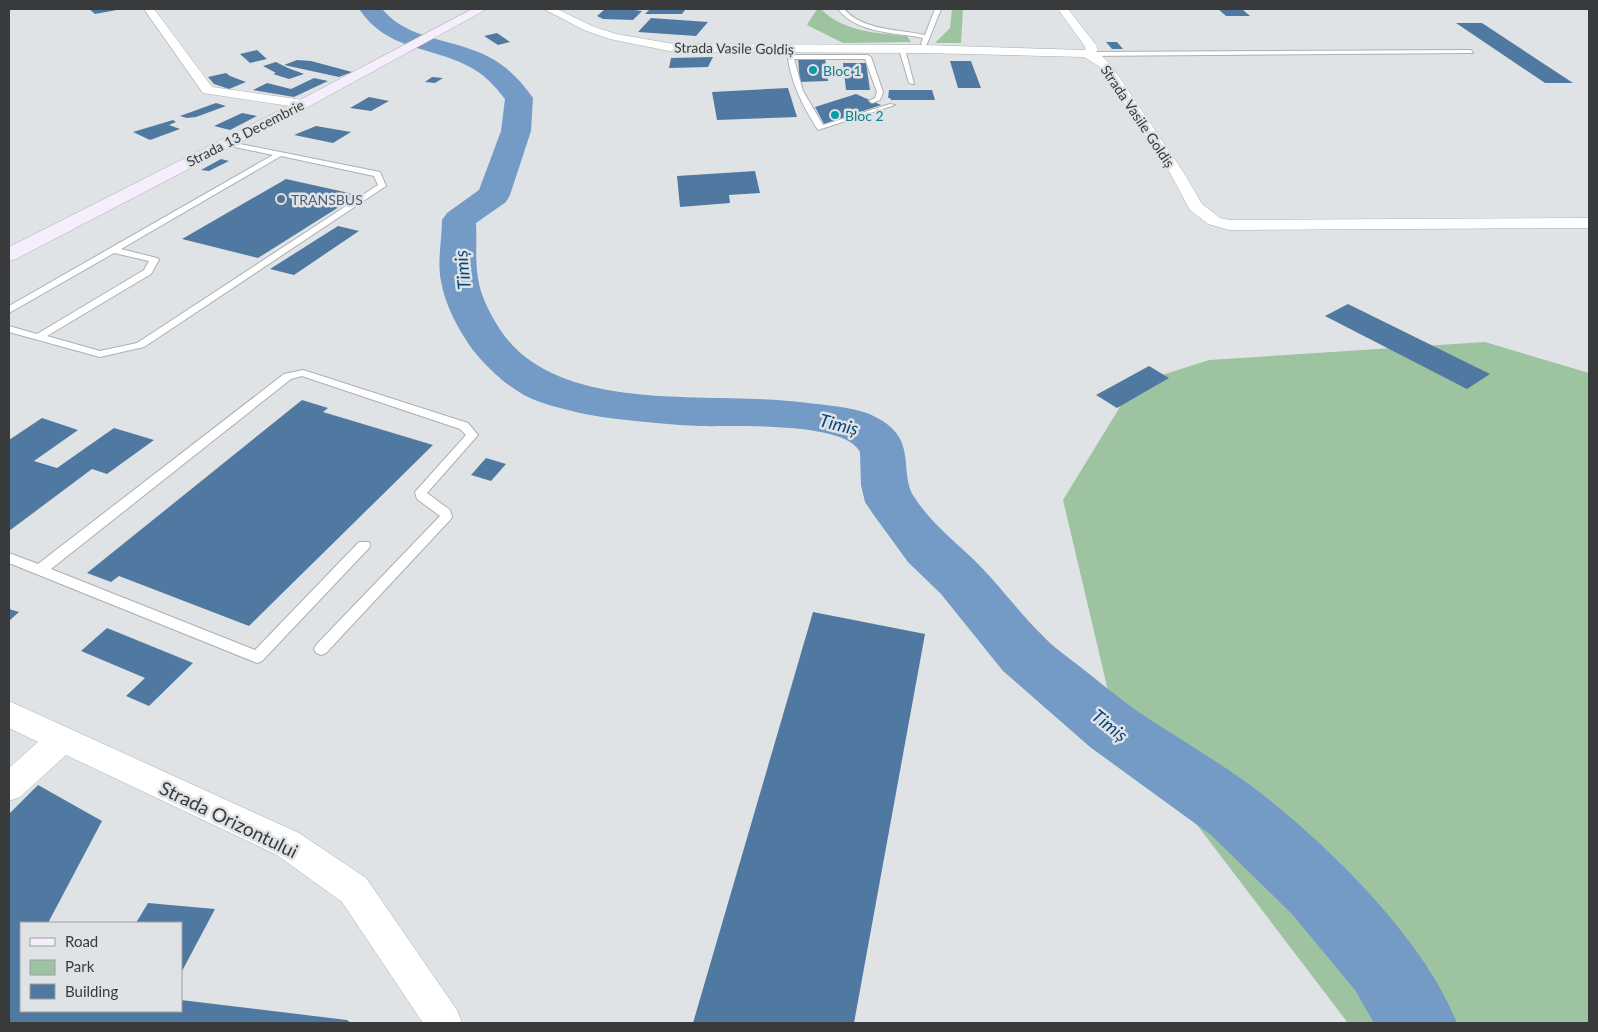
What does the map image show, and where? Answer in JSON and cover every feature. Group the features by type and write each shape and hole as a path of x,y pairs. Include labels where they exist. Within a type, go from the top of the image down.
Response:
{"main road":[{"name":"Strada 13 Decembrie","path":"9,255 303,104 481,9"}],"street":[{"path":"149,9 208,90 303,104"},
{"name":"Strada Vasile Goldiș","path":"550,9 588,28 644,44 790,53 844,53 924,49 1086,54 1105,64 1177,173 1196,207 1214,221 1243,225 1589,223"},
{"path":"1063,9 1090,45 1092,50 1086,54"},
{"name":"Strada Orizontului","path":"9,714 288,844 354,890 444,1023"},
{"path":"9,787 62,740"}],"lane":[{"path":"840,9 848,18 861,23 927,37"},
{"path":"924,49 938,9"},
{"path":"902,49 912,83"},
{"path":"1086,54 1471,52"},
{"path":"790,53 810,112 821,128 892,105"},
{"path":"844,53 868,57 880,92 878,99 872,101"},
{"path":"9,329 100,354 140,345 382,186 377,174 228,143"},
{"path":"9,310 280,154"},
{"path":"39,337 148,272 154,260 114,250"},
{"path":"39,571 288,376 303,373 464,426 472,435 421,492 421,496 446,513 446,517 321,649"},
{"path":"9,558 257,657 364,545"}],"green space":[{"path":"817,9 821,9 830,17 850,27 872,32 907,36 911,42 843,43 807,25"},
{"path":"952,9 963,9 961,43 935,43 950,28"},
{"path":"1485,342 1589,373 1589,1023 1348,1023 1114,716 1063,500 1134,384 1209,360"}],"building":[{"path":"89,9 117,9 117,10 95,14"},
{"path":"605,9 642,11 633,20 603,19 597,16"},
{"path":"650,9 685,10 682,14 645,14"},
{"path":"1218,9 1242,9 1250,16 1226,16"},
{"path":"651,18 708,22 696,36 638,32"},
{"path":"1456,23 1482,23 1573,83 1545,83"},
{"path":"497,33 510,42 498,45 484,36"},
{"path":"1106,42 1117,42 1123,49 1112,49"},
{"path":"257,50 267,59 250,63 240,54"},
{"path":"713,57 708,67 669,68 671,58"},
{"name":"Bloc 1","path":"798,58 825,58 828,81 800,82"},
{"path":"297,60 311,61 352,72 339,77 284,65"},
{"path":"950,61 971,61 981,88 958,88"},
{"path":"276,62 304,74 289,79 273,74 276,73 263,66"},
{"path":"843,63 866,63 870,90 846,90"},
{"path":"226,73 246,82 229,89 214,84 208,77"},
{"path":"432,77 443,78 435,83 425,82"},
{"path":"314,78 328,81 294,97 253,90 267,83 291,89"},
{"path":"788,88 797,117 717,120 712,92"},
{"path":"889,90 932,90 935,100 891,100 888,98"},
{"name":"Bloc 2","path":"856,94 881,105 824,124 815,107"},
{"path":"369,97 389,101 371,111 350,108"},
{"path":"216,103 226,106 196,117 187,118 180,116"},
{"path":"242,113 257,116 230,130 214,126"},
{"path":"173,120 176,122 169,125 180,129 150,140 133,132"},
{"path":"316,126 351,132 333,143 294,135"},
{"path":"221,159 229,161 209,171 201,170"},
{"path":"755,171 760,193 729,195 730,203 680,207 677,176"},
{"path":"286,179 358,195 258,258 182,239"},
{"path":"338,226 359,231 294,275 270,269"},
{"path":"1348,304 1490,374 1467,389 1325,316"},
{"path":"1149,366 1169,378 1117,408 1096,395"},
{"path":"302,400 328,408 323,412 433,445 249,626 119,576 111,582 87,573"},
{"path":"42,418 78,430 34,461 57,468 114,428 154,440 107,474 92,469 9,531 9,440"},
{"path":"486,458 506,464 491,481 471,475"},
{"path":"9,609 19,612 9,621"},
{"path":"813,612 925,634 854,1023 693,1023"},
{"path":"107,628 193,663 149,706 126,696 145,678 81,651"},
{"path":"38,785 102,821 49,922 20,922 20,1012 182,1012 182,1000 347,1020 351,1023 9,1023 9,814"},
{"path":"148,903 215,909 182,971 182,922 137,922"}],"waterway":[{"name":"Timiș","path":"370,9 379,20 403,36 458,53 486,65 519,98 516,131 494,195 459,220 459,280 470,312 482,334 502,359 520,373 553,392 615,405 699,412 782,413 843,422 864,429 877,440 883,452 885,485 890,502 926,548 960,579 1023,654 1112,728 1234,813 1317,889 1381,964 1418,1023"}],"place":[{"name":"Bloc 1","path":"813,70"},
{"name":"Bloc 2","path":"835,115"},
{"name":"TRANSBUS","path":"281,199"}]}
